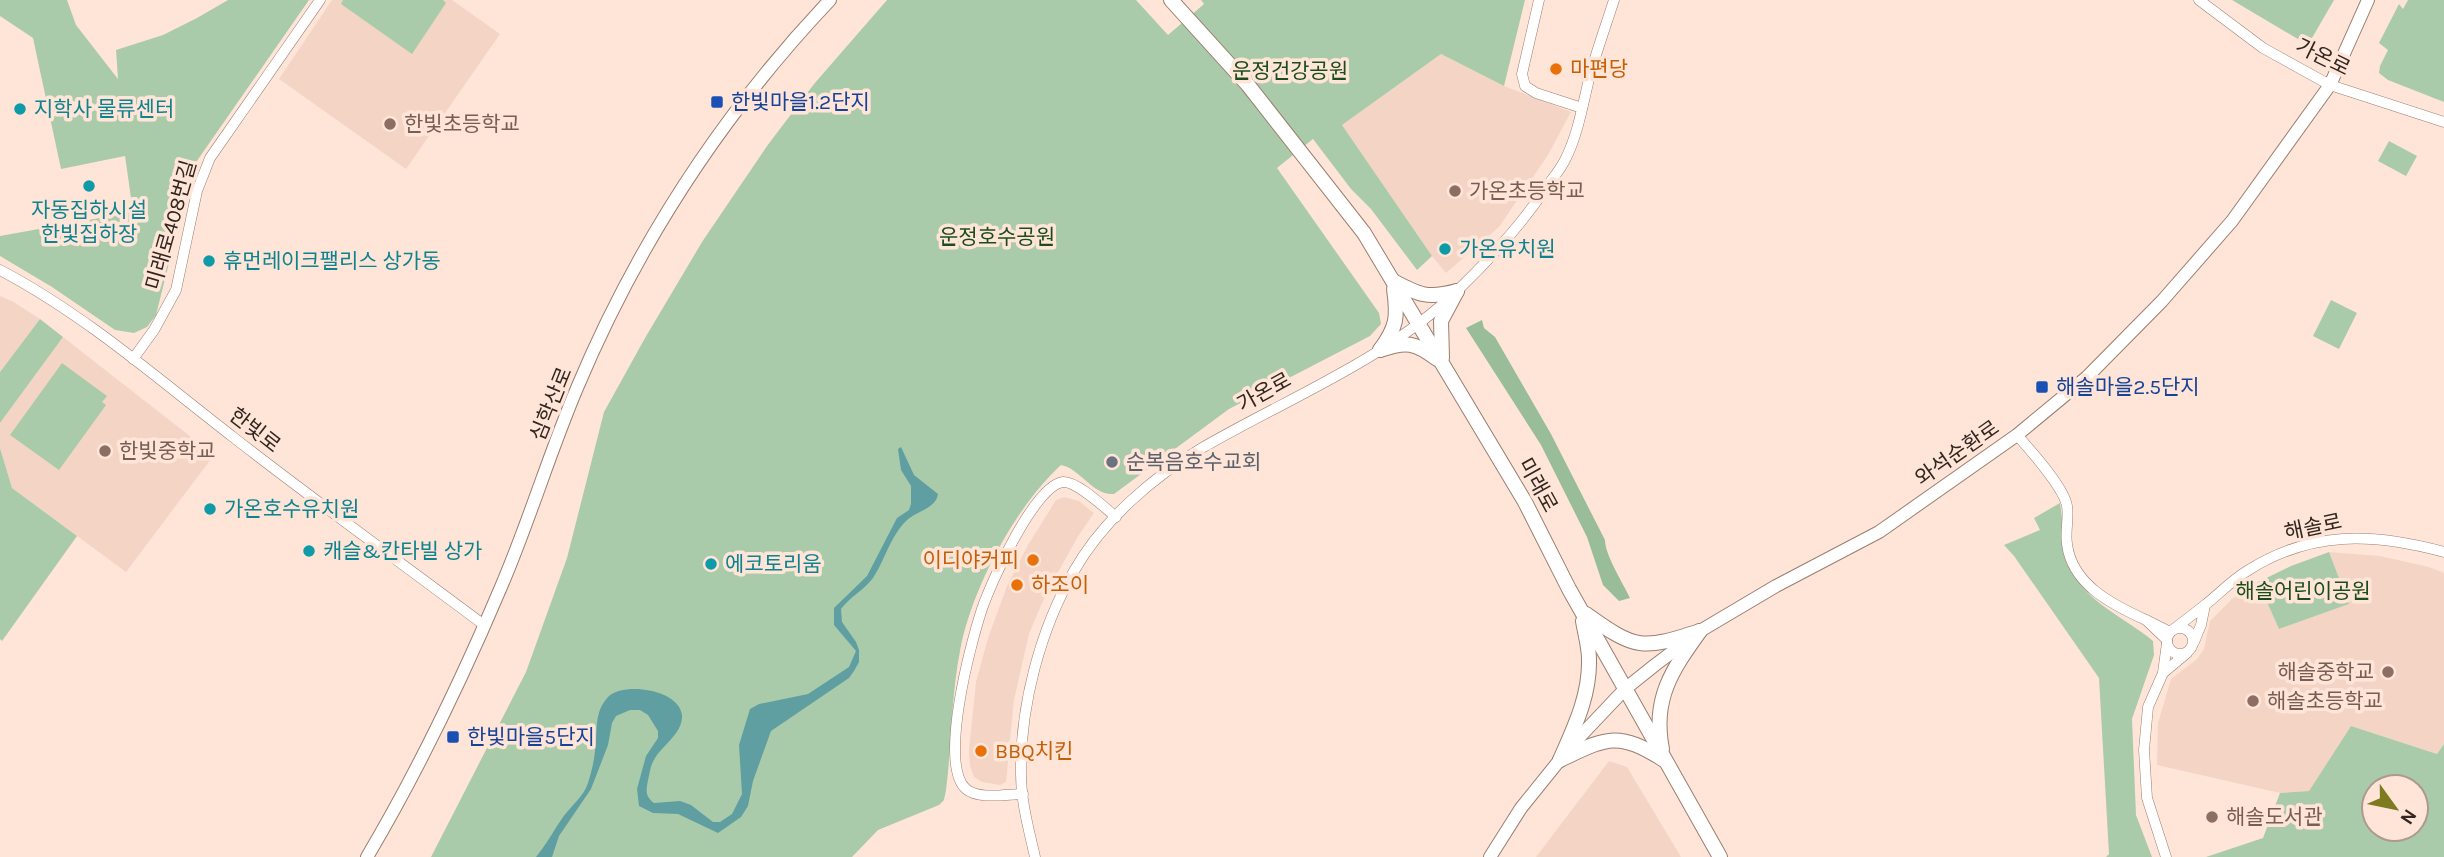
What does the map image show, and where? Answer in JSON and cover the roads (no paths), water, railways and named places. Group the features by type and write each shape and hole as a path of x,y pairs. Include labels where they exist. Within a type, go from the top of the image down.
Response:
{"main road":[{"name":"미래로","path":"1171,0 1248,85 1364,233 1525,502 1581,610 1720,857"},
{"path":"1392,280 1428,297 1457,291"},
{"path":"1380,350 1392,333 1396,321 1392,280"},
{"path":"1442,363 1441,321 1457,291"},
{"path":"1380,350 1399,344 1412,344 1424,349 1442,363"},
{"path":"1581,610 1610,631 1636,644 1659,645 1700,631"},
{"path":"1560,760 1580,714 1588,685 1590,658 1581,610"},
{"path":"1665,761 1660,735 1661,700 1677,662 1700,631"},
{"path":"1560,760 1594,744 1617,739 1643,747 1665,761"}],"street":[{"name":"미래로408번길","path":"133,359 155,330 176,290 197,191 210,158 320,0"},
{"name":"심학산로","path":"367,857 398,804 484,625 502,585 577,388 632,272 665,216 734,113 770,66 830,0"},
{"path":"1539,0 1521,74 1525,86 1536,93 1582,108"},
{"name":"가온로","path":"1035,857 1021,775 1024,718 1036,662 1051,620 1074,570 1116,517 1141,491 1200,450 1380,350 1419,324 1457,291 1515,229 1565,160 1614,0"},
{"name":"가온로","path":"2199,0 2263,48 2330,85 2444,122"},
{"name":"와석순환로","path":"1490,857 1521,808 1560,760 1625,689 1700,631 1776,586 1878,532 2017,435 2087,377 2162,301 2232,221 2330,85 2368,0"},
{"name":"한빛로","path":"0,270 34,288 133,359 484,625"},
{"path":"2017,435 2044,467 2067,504 2067,546 2078,570 2094,592 2146,621 2168,639 2174,652 2187,653"},
{"path":"1023,794 972,793 957,777 954,751 961,687 982,607 1020,528 1053,485 1062,482 1075,485 1116,517"},
{"name":"해솔로","path":"2168,639 2244,573 2270,557 2326,540 2353,537 2444,552"},
{"path":"2163,673 2187,653 2194,642 2205,605"},
{"path":"2166,857 2147,798 2144,750 2148,707 2163,673 2168,639 2176,628 2185,628 2192,633 2194,642"}],"water":[{"path":"901,447 914,475 938,494 936,499 900,527 873,578 841,609 842,622 859,650 859,662 849,678 771,731 753,781 748,806 741,817 718,833 678,814 653,813 639,806 637,789 646,756 658,738 658,731 648,715 640,710 630,710 616,716 612,723 608,745 591,789 559,836 552,857 536,857 586,788 594,759 600,709 609,696 626,689 650,690 662,694 679,706 682,715 679,728 652,765 647,787 649,798 654,803 680,801 691,805 713,822 720,822 732,814 742,794 739,745 750,709 759,704 808,694 849,667 856,651 834,625 834,608 867,576 897,518 909,510 911,486 901,470 898,449"}],"place":[{"name":"마편당","path":"1556,69"},
{"name":"한빛마을1.2단지","path":"717,102"},
{"name":"지학사 물류센터","path":"20,109"},
{"name":"한빛초등학교","path":"390,124"},
{"name":"자동집하시설 한빛집하장","path":"89,186"},
{"name":"가온초등학교","path":"1455,191"},
{"name":"가온유치원","path":"1445,249"},
{"name":"휴먼레이크팰리스 상가동","path":"209,261"},
{"name":"해솔마을2.5단지","path":"2042,387"},
{"name":"한빛중학교","path":"105,451"},
{"name":"순복음호수교회","path":"1112,462"},
{"name":"가온호수유치원","path":"210,509"},
{"name":"캐슬&칸타빌 상가","path":"309,551"},
{"name":"이디야커피","path":"1033,560"},
{"name":"에코토리움","path":"711,564"},
{"name":"하조이","path":"1017,585"},
{"name":"해솔중학교","path":"2388,672"},
{"name":"해솔초등학교","path":"2253,701"},
{"name":"한빛마을5단지","path":"453,737"},
{"name":"BBQ치킨","path":"981,751"},
{"name":"해솔도서관","path":"2212,817"}],"park label":[{"name":"운정건강공원","path":"1290,71"},
{"name":"운정호수공원","path":"997,237"},
{"name":"해솔어린이공원","path":"2303,591"}]}
